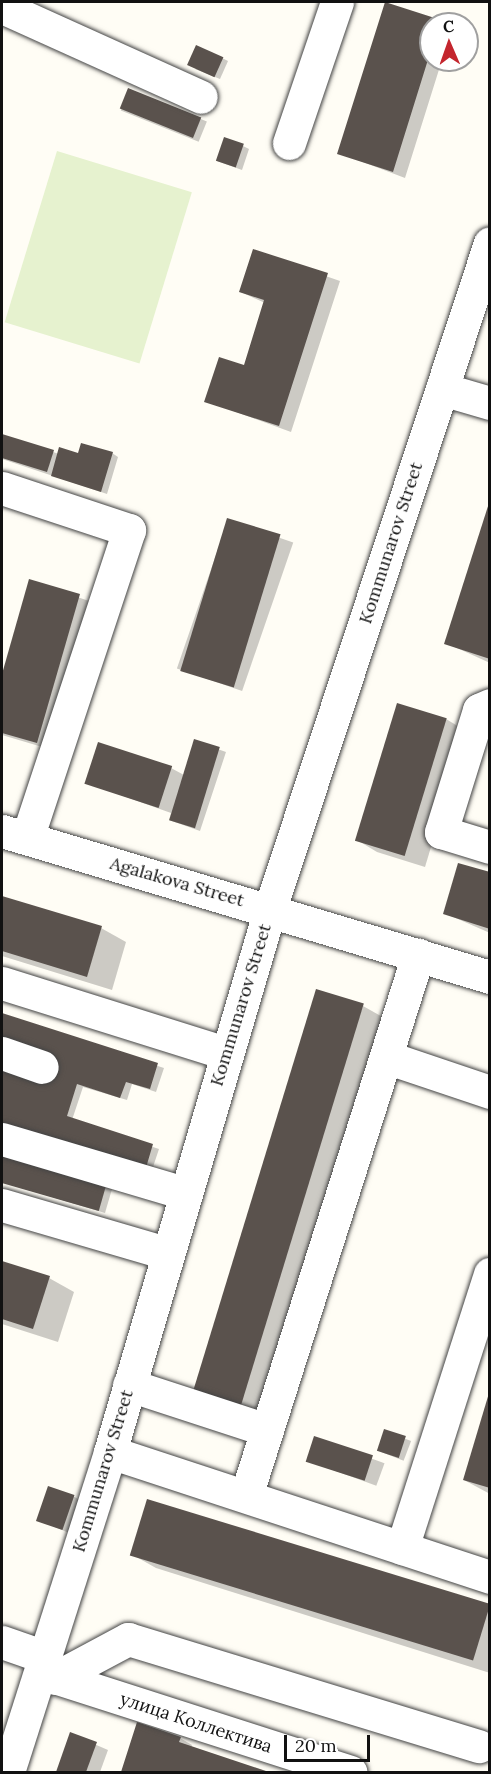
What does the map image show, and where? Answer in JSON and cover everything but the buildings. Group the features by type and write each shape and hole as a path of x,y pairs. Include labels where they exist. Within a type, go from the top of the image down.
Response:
{"street":[{"path":"290,143 337,2"},
{"path":"2,7 201,97"},
{"name":"Kommunarov Street","path":"8,1773 46,1669 166,1253 270,909 489,243"},
{"path":"442,389 489,403"},
{"path":"2,488 129,530 14,835"},
{"path":"489,705 479,710 441,832 489,847"},
{"name":"Agalakova Street","path":"14,835 270,909 489,977"},
{"path":"246,1496 417,955"},
{"path":"2,983 226,1053"},
{"path":"2,1053 42,1067"},
{"path":"386,1056 489,1092"},
{"path":"2,1139 184,1193"},
{"path":"2,1206 166,1253"},
{"path":"402,1548 489,1274"},
{"path":"129,1385 267,1430"},
{"path":"110,1452 489,1577"},
{"path":"46,1669 128,1639 479,1746"},
{"name":"улица Коллектива","path":"2,1642 46,1669 351,1773"}],"green space":[{"path":"57,151 192,192 140,363 5,322"}]}
